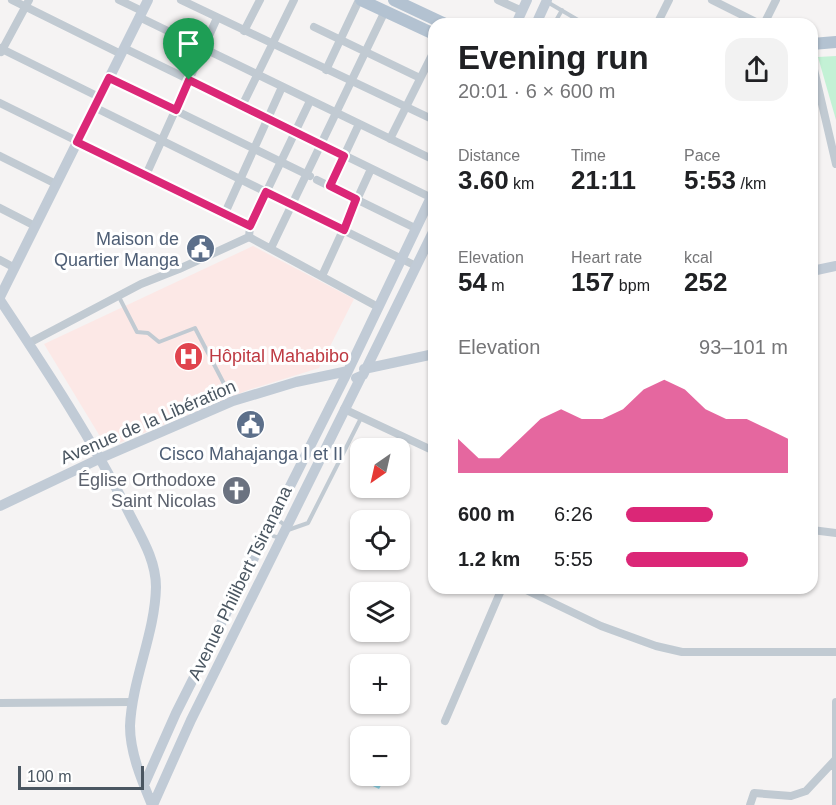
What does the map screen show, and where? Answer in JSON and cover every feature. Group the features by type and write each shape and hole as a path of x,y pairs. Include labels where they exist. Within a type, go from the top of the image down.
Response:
{"main road":[{"path":"148,0 0,298 101,458 150,553 156,586 130,728 146,749 144,785 153,805"},
{"path":"360,0 385,9 428,31"},
{"path":"519,18 527,0"},
{"path":"396,1 433,18"},
{"path":"539,18 547,1"},
{"path":"818,44 836,42"},
{"name":"Avenue Philibert Tsiranana","path":"144,785 146,749 176,713 428,204"},
{"name":"Avenue Philibert Tsiranana","path":"153,805 191,720 428,242"},
{"path":"818,270 836,266"},
{"path":"349,367 351,377 428,356"},
{"name":"Avenue de la Libération","path":"0,506 101,458 233,401 349,367"},
{"path":"217,632 231,639"},
{"path":"176,713 191,720"}],"street":[{"path":"12,0 28,4 122,51 189,80 371,169 428,194"},
{"path":"119,0 203,49 428,157"},
{"path":"182,0 244,32 428,117"},
{"path":"244,32 260,0"},
{"path":"242,106 294,0"},
{"path":"326,70 360,0"},
{"path":"498,0 522,11"},
{"path":"660,18 669,0"},
{"path":"712,0 748,18"},
{"path":"767,18 776,0"},
{"path":"28,4 1,50 97,102 162,141 416,266"},
{"path":"271,248 293,206 312,177 321,144 385,9"},
{"path":"146,175 217,18"},
{"path":"314,27 420,78"},
{"path":"390,139 428,63"},
{"path":"109,78 415,228"},
{"path":"225,213 282,87"},
{"path":"818,87 836,164"},
{"path":"249,237 250,226 310,100"},
{"path":"0,103 250,226"},
{"path":"330,186 359,124"},
{"path":"0,156 56,184"},
{"path":"322,276 371,169"},
{"path":"0,208 36,225"},
{"path":"249,237 378,307"},
{"path":"29,343 118,295 249,237"},
{"path":"0,260 15,267"},
{"path":"344,409 428,448"},
{"path":"818,531 836,533"},
{"path":"445,721 499,594"},
{"path":"534,594 601,626 656,646 682,652 836,652"},
{"path":"0,703 133,702"},
{"path":"836,702 836,805"},
{"path":"750,805 754,793 791,796 806,791 836,759"}],"lane":[{"path":"385,9 396,1"},
{"path":"547,1 575,18"},
{"path":"557,18 562,10"},
{"path":"118,295 137,332 148,333 159,342 195,328 233,401"},
{"path":"285,531 285,525 280,521 273,521 269,526 274,536 281,536 285,531 309,523 361,418"}],"shaded area":[{"name":"Hôpital Mahabibo","path":"253,246 354,299 319,368 248,390 107,448 44,344"}],"green space":[{"path":"836,56 836,120 818,57"}],"place":[{"name":"Maison de Quartier Manga","path":"200,249"},
{"name":"Hôpital Mahabibo","path":"188,356"},
{"name":"Cisco Mahajanga I et II","path":"251,425"},
{"name":"Église Orthodoxe Saint Nicolas","path":"237,490"}],"route":[{"path":"109,78 176,110 189,80 344,156 330,186 356,199 344,230 266,192 250,226 77,142 109,78"}]}
